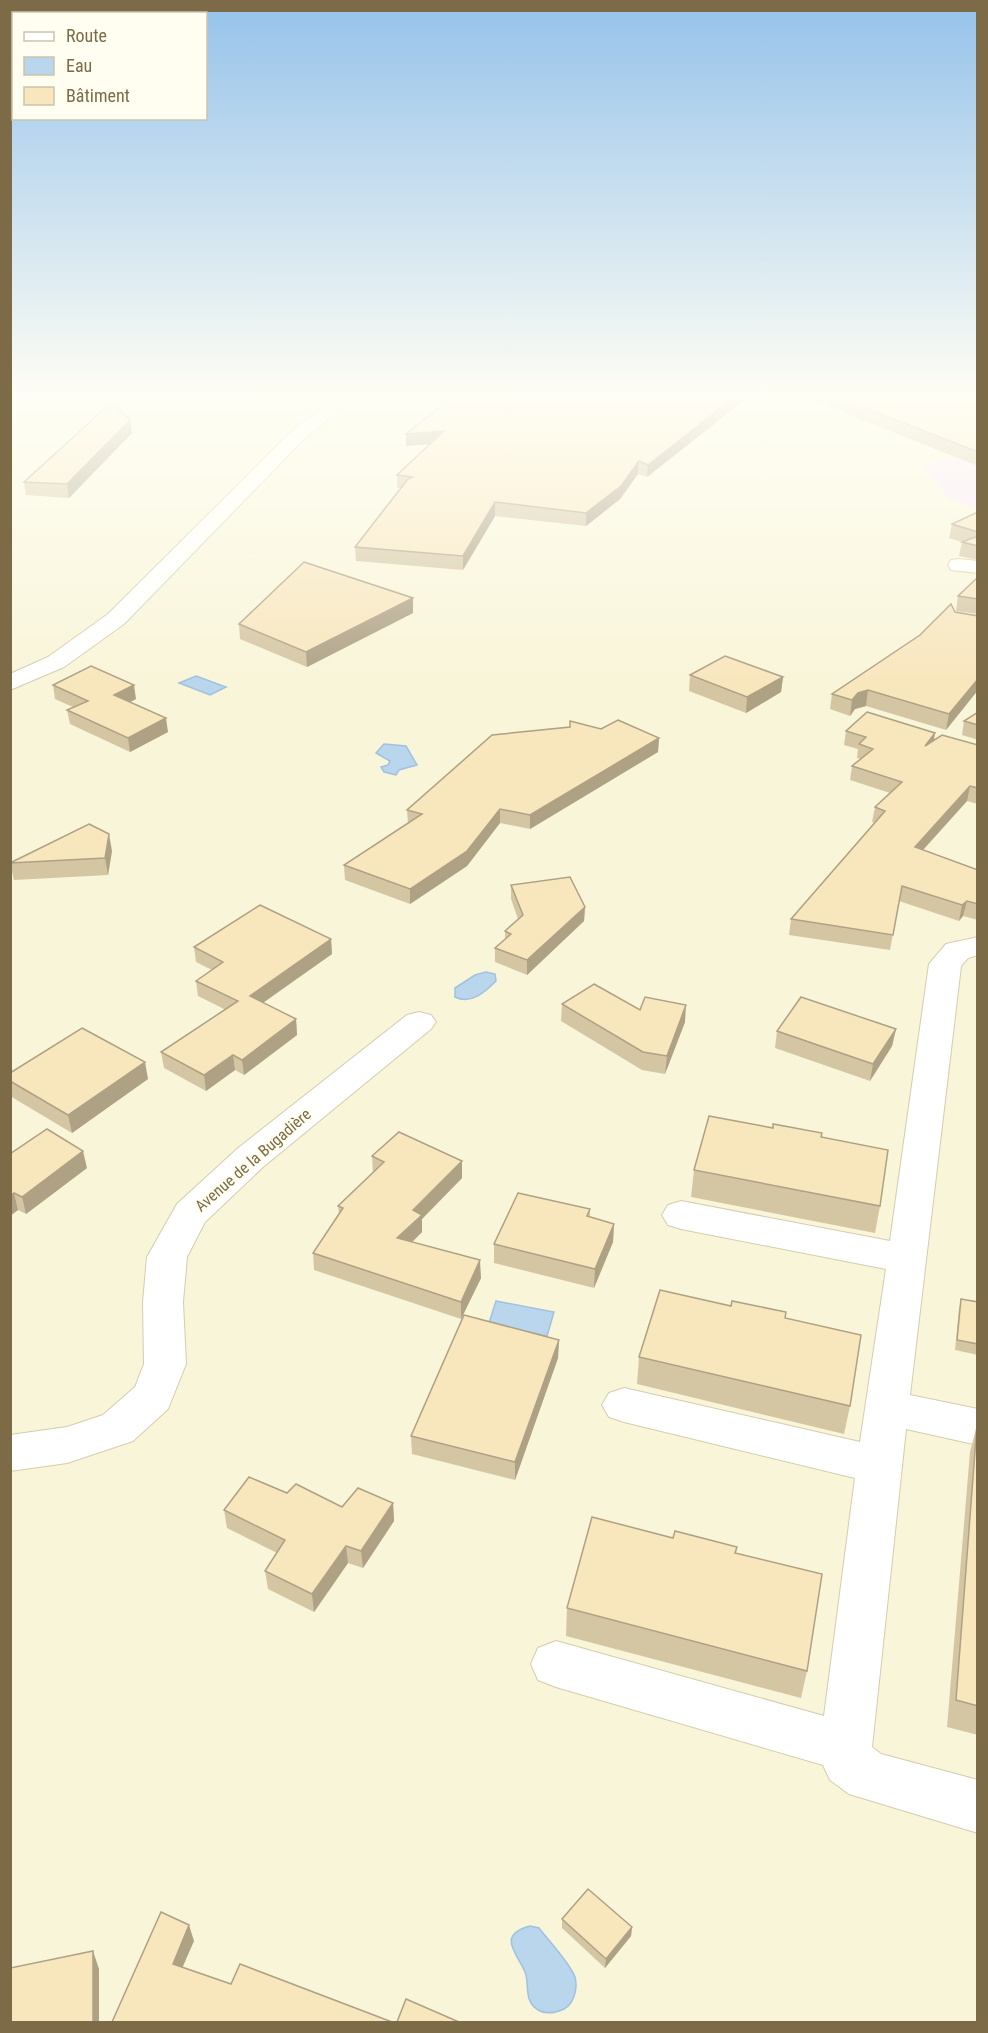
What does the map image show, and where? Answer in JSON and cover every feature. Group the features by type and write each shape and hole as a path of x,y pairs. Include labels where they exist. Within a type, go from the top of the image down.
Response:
{"street":[{"path":"10,683 56,662 116,619 241,493"},
{"path":"978,946 957,951 945,964 887,1407 846,1747 848,1762 868,1776 978,1807"},
{"name":"Avenue de la Bugadière","path":"10,1453 67,1445 118,1428 153,1397 165,1364 163,1302 167,1257 190,1214 250,1158 419,1022"},
{"path":"681,1215 908,1259"},
{"path":"624,1405 880,1465"},
{"path":"887,1407 978,1427"},
{"path":"556,1664 846,1747"}],"shaded area":[{"path":"11,493 977,493 977,2022 11,2022"},
{"path":"945,493 977,493 977,507 951,500"}],"water":[{"path":"196,676 226,687 210,695 179,683"},
{"path":"384,744 406,746 417,765 399,770 396,775 384,772 381,767 388,765 390,761 376,753"},
{"path":"486,972 495,974 496,981 487,989 472,998 455,997 455,988 475,975"},
{"path":"496,1301 554,1312 547,1336 489,1323"},
{"path":"530,1926 539,1928 575,1977 573,2000 567,2007 557,2012 541,2012 530,2002 525,1972 512,1945 511,1940 514,1934"}],"building":[{"path":"397,493 612,493 586,513 495,502 463,556 355,547"},
{"path":"978,512 978,532 952,524"},
{"path":"978,536 978,546 962,542"},
{"path":"304,562 413,598 306,652 239,624"},
{"path":"978,577 978,599 958,596"},
{"path":"951,604 955,612 978,616 978,679 949,714 868,690 858,693 852,700 832,694 920,635"},
{"path":"725,656 783,677 747,697 690,675"},
{"path":"91,666 134,685 114,695 166,718 128,738 67,710 88,701 53,685"},
{"path":"867,712 935,733 925,746 942,735 978,745 978,788 970,786 915,847 978,870 978,904 967,901 962,905 902,886 893,935 791,919 885,811 875,807 902,782 852,766 873,749 859,744 866,737 846,731"},
{"path":"978,712 978,725 964,721"},
{"path":"618,720 659,738 530,815 500,809 467,851 410,889 344,865 422,814 407,810 492,735 570,727 570,721 601,729"},
{"path":"89,824 109,834 105,858 10,863"},
{"path":"570,877 585,907 527,960 495,948 511,934 505,931 523,915 511,885"},
{"path":"260,905 331,939 250,996 296,1019 242,1060 233,1055 204,1075 161,1052 238,1001 196,981 223,962 194,947"},
{"path":"594,984 640,1010 645,997 686,1005 667,1056 643,1052 562,1004"},
{"path":"801,997 896,1029 873,1064 777,1031"},
{"path":"82,1028 145,1062 68,1115 10,1081 10,1073"},
{"path":"709,1116 773,1128 773,1124 822,1133 821,1137 888,1150 880,1206 694,1170"},
{"path":"47,1129 83,1151 22,1197 14,1193 10,1196 10,1154"},
{"path":"399,1132 462,1161 413,1210 422,1215 397,1238 480,1260 461,1302 313,1253 343,1208 338,1206 384,1162 372,1156"},
{"path":"518,1193 590,1209 587,1216 614,1224 595,1269 494,1244"},
{"path":"660,1290 731,1306 732,1301 786,1312 785,1318 861,1335 850,1406 639,1357"},
{"path":"961,1299 978,1302 978,1344 957,1340"},
{"path":"464,1315 559,1340 515,1462 411,1436"},
{"path":"978,1425 978,1706 956,1700"},
{"path":"249,1477 287,1493 296,1484 342,1507 358,1488 393,1503 361,1551 346,1546 312,1594 265,1571 285,1540 224,1510"},
{"path":"592,1517 673,1538 675,1531 737,1547 735,1553 822,1574 807,1671 567,1608"},
{"path":"588,1889 632,1927 606,1959 562,1919"},
{"path":"161,1912 189,1925 173,1964 231,1984 240,1964 392,2022 112,2022"},
{"path":"93,1951 93,2022 10,2022 10,1968"},
{"path":"406,1999 459,2022 397,2022"}]}
